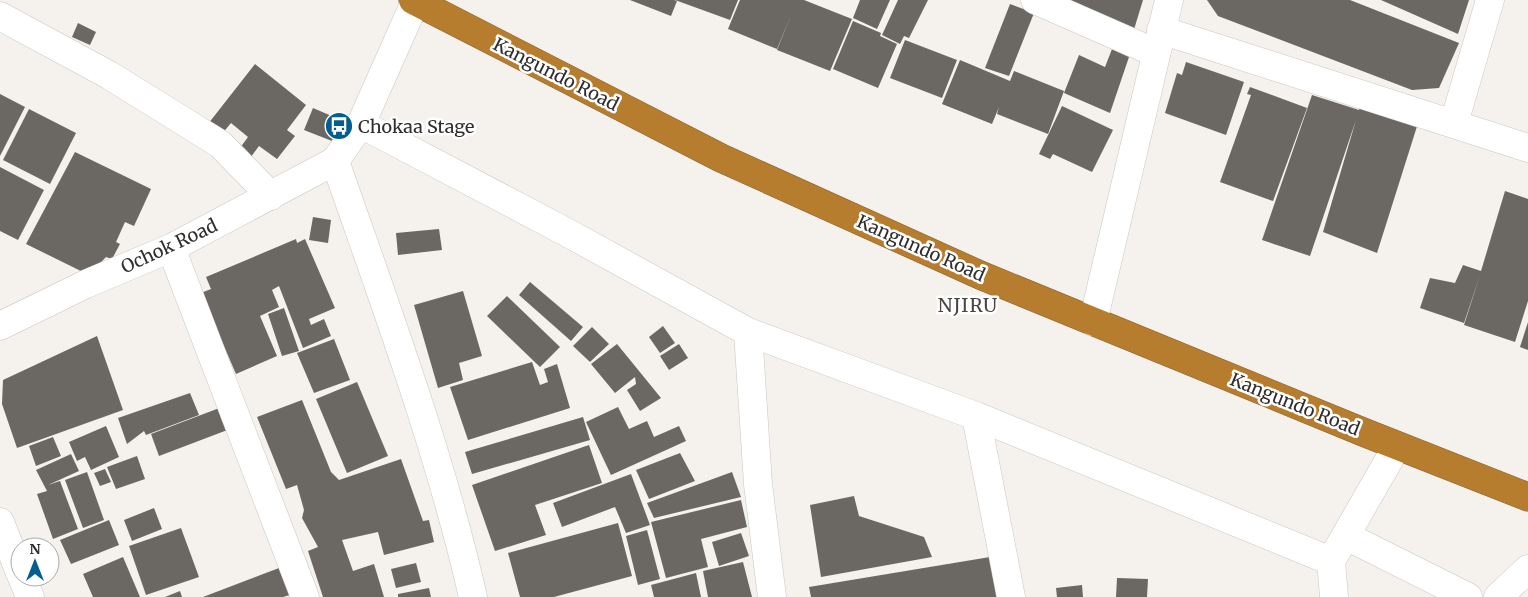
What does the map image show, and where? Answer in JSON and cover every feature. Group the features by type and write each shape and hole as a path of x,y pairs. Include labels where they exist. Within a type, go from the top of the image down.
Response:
{"highway":[{"name":"Kangundo Road","path":"415,1 720,158 980,275 1397,446 1528,497"}],"street":[{"path":"1036,0 1158,41 1454,123 1528,148"},
{"path":"1093,322 1169,0"},
{"path":"1454,123 1490,0"},
{"path":"415,1 361,124 336,160 418,403 465,560 474,597"},
{"path":"0,16 109,75 220,144 270,196"},
{"path":"361,124 568,233 748,332 976,416 1331,561"},
{"name":"Ochok Road","path":"0,326 86,284 171,248 336,160"},
{"path":"171,248 305,597"},
{"path":"748,332 758,484 772,597"},
{"path":"976,416 1011,597"},
{"path":"1334,597 1331,561 1397,446"},
{"path":"0,522 10,548"},
{"path":"1346,536 1468,597"},
{"path":"1498,597 1528,569"}],"building":[{"path":"630,0 674,0 677,1 671,16"},
{"path":"675,0 738,0 730,20"},
{"path":"740,0 804,0 852,19 830,71 777,50 791,15 777,49 728,29"},
{"path":"860,0 890,0 877,29 853,18"},
{"path":"898,0 928,0 909,38 904,36 900,44 882,35"},
{"path":"1054,0 1143,0 1132,36"},
{"path":"1207,0 1350,0 1459,43 1439,88 1412,90 1218,16"},
{"path":"1381,0 1469,0 1458,34"},
{"path":"1010,4 1034,13 1009,76 985,68"},
{"path":"853,21 881,33 880,36 897,44 878,88 833,69"},
{"path":"78,23 96,32 90,45 72,37"},
{"path":"905,40 957,60 942,98 890,78"},
{"path":"1112,49 1129,57 1110,113 1064,93 1079,55 1105,67"},
{"path":"960,60 1010,81 1014,71 1064,91 1048,134 997,114 999,107 992,124 942,104"},
{"path":"1186,62 1244,82 1226,135 1165,113 1177,73 1182,75"},
{"path":"255,64 306,105 287,130 295,136 277,159 259,146 248,161 237,152 248,137 231,123 221,135 208,124"},
{"path":"1250,87 1307,108 1273,201 1220,182 1251,95 1247,94"},
{"path":"0,94 25,107 0,156"},
{"path":"1312,95 1359,110 1363,99 1419,120 1377,253 1323,232 1356,120 1310,256 1262,240"},
{"path":"1062,106 1113,130 1092,172 1053,154 1050,159 1039,154"},
{"path":"313,108 341,120 332,141 304,130"},
{"path":"29,109 76,133 50,184 3,160"},
{"path":"75,152 151,189 134,226 125,222 116,242 120,244 112,259 106,257 89,275 26,244"},
{"path":"0,167 44,190 18,240 0,231"},
{"path":"1505,191 1528,199 1528,301 1515,342 1464,325 1480,275 1464,323 1420,308 1430,278 1455,283 1463,265 1481,271"},
{"path":"313,217 331,220 328,243 309,240"},
{"path":"439,229 442,250 398,255 396,233"},
{"path":"296,239 297,243 305,239 335,308 309,319 311,325 324,319 331,336 303,348 279,286 272,290 279,307 260,316 277,356 236,374 201,293 211,289 206,277"},
{"path":"530,282 583,327 571,341 519,295"},
{"path":"463,291 482,356 459,363 463,380 438,388 414,305"},
{"path":"507,296 560,347 540,367 487,316"},
{"path":"284,308 299,351 282,356 268,314"},
{"path":"1528,322 1528,350 1520,347"},
{"path":"663,326 675,343 660,353 649,337"},
{"path":"592,327 609,344 590,362 573,346"},
{"path":"97,336 123,410 17,448 2,404 3,380"},
{"path":"334,339 350,380 314,393 297,353"},
{"path":"617,344 661,398 640,411 627,390 636,384 635,377 615,393 591,364"},
{"path":"679,344 688,358 669,370 660,356"},
{"path":"532,362 540,385 548,382 544,369 557,364 570,408 468,440 450,387"},
{"path":"357,382 388,456 347,473 316,399"},
{"path":"190,393 199,415 146,435 144,431 127,444 118,418"},
{"path":"302,400 331,472 339,480 401,459 423,521 429,520 434,542 384,555 378,532 342,540 353,571 374,564 384,597 323,597 308,551 318,547 302,518 304,510 297,485 286,489 257,417"},
{"path":"222,407 230,429 159,456 151,434"},
{"path":"618,407 629,429 647,421 654,437 679,426 686,441 611,475 586,422"},
{"path":"583,417 590,440 472,474 465,452"},
{"path":"106,426 119,457 91,470 85,457 77,461 69,442"},
{"path":"53,437 61,456 36,466 29,446"},
{"path":"589,445 602,483 535,505 546,535 495,551 472,485"},
{"path":"680,453 695,481 649,499 636,470"},
{"path":"71,454 79,471 48,485 60,481 78,529 58,537 52,537 37,494 47,491 36,470"},
{"path":"137,456 145,479 116,489 107,467"},
{"path":"105,469 111,482 100,486 94,473"},
{"path":"87,472 104,520 83,528 65,480"},
{"path":"732,472 741,497 654,518 647,503"},
{"path":"631,474 650,525 626,533 615,507 562,527 553,503"},
{"path":"854,496 859,516 924,537 932,557 821,577 810,505"},
{"path":"741,500 747,527 701,539 708,567 666,578 651,522"},
{"path":"154,508 162,529 132,541 124,520"},
{"path":"109,520 119,545 71,564 60,540"},
{"path":"618,523 632,576 554,597 520,597 508,553"},
{"path":"181,528 199,577 146,595 129,546"},
{"path":"647,530 660,579 638,585 626,536"},
{"path":"741,533 749,556 719,566 712,542"},
{"path":"123,557 140,597 93,597 83,574"},
{"path":"990,557 997,597 811,597 809,587"},
{"path":"743,562 752,597 708,597 703,571"},
{"path":"416,563 421,582 396,588 391,569"},
{"path":"279,568 290,595 283,597 203,597"},
{"path":"696,573 701,597 654,597 651,585"},
{"path":"1117,578 1148,579 1147,597 1116,597"},
{"path":"1082,585 1083,597 1057,597 1056,588"},
{"path":"429,588 431,597 398,597 398,594"},
{"path":"180,591 182,597 165,597"}],"place":[{"name":"Chokaa Stage","path":"339,126"}],"district":[{"name":"NJIRU","path":"968,305"}]}
